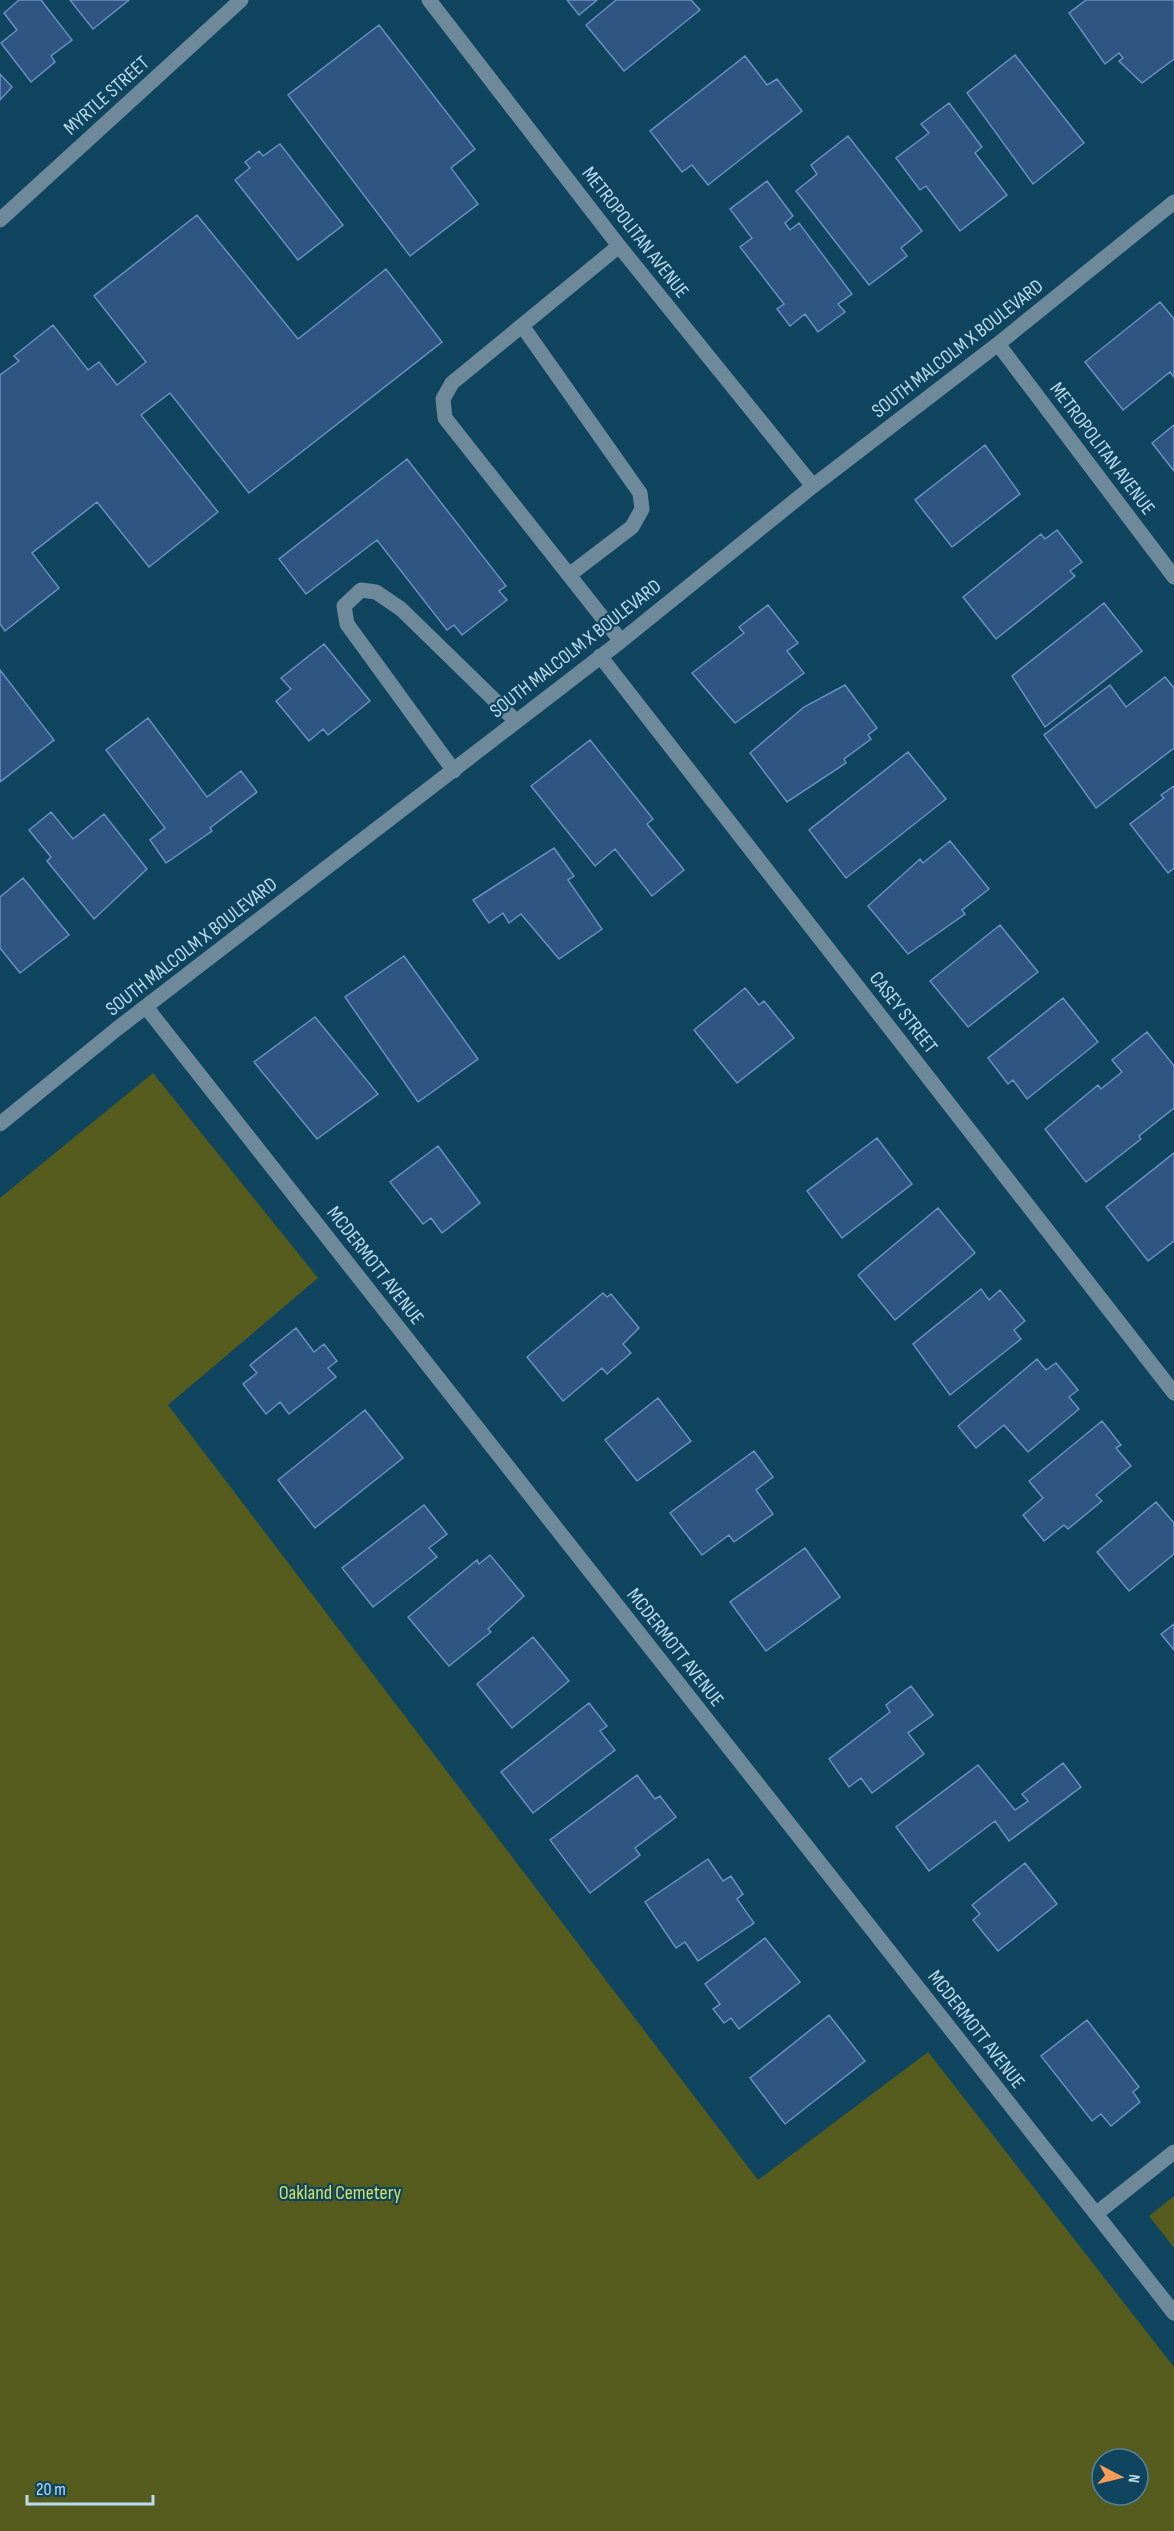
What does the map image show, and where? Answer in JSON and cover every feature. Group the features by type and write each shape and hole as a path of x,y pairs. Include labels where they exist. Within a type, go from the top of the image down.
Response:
{"street":[{"name":"MYRTLE STREET","path":"0,220 241,0"},
{"name":"METROPOLITAN AVENUE","path":"429,0 620,246 813,486"},
{"name":"SOUTH MALCOLM X BOULEVARD","path":"0,1124 146,1007 621,641 813,486 998,344 1174,202"},
{"path":"620,246 452,383 443,399 445,418 621,641"},
{"path":"523,327 640,493 642,509 632,527 569,575"},
{"name":"METROPOLITAN AVENUE","path":"998,344 1174,577"},
{"path":"453,771 347,624 344,606 361,590 376,592 401,609 516,721"},
{"name":"CASEY STREET","path":"600,656 1174,1393"},
{"name":"MCDERMOTT AVENUE","path":"146,1007 1174,2313"},
{"path":"1097,2213 1174,2152"}],"green space":[{"name":"Oakland Cemetery","path":"153,1073 318,1278 168,1405 758,2180 928,2052 1174,2367 1174,2531 0,2531 0,1198"},
{"path":"1174,2196 1174,2248 1149,2216"}],"building":[{"path":"19,0 41,0 72,40 51,56 55,62 31,82 1,43 17,30 4,13"},
{"path":"70,0 129,0 93,29"},
{"path":"567,0 597,0 579,15"},
{"path":"616,0 691,0 700,10 624,71 586,25"},
{"path":"1086,0 1174,0 1174,59 1142,83 1119,61 1123,58 1119,53 1105,64 1069,13"},
{"path":"379,25 475,149 451,168 478,204 410,256 288,95"},
{"path":"1015,55 1084,143 1033,184 967,93"},
{"path":"745,56 767,85 777,79 802,111 708,185 692,165 682,172 650,131"},
{"path":"0,74 12,87 0,100"},
{"path":"949,103 982,147 975,153 1007,195 960,231 926,186 920,190 896,158 929,133 921,124"},
{"path":"848,136 922,231 901,248 907,256 869,285 796,191 817,174 811,165"},
{"path":"280,144 343,225 298,260 235,180 250,168 245,162 259,151 263,156"},
{"path":"767,181 793,216 785,223 790,230 799,223 852,294 838,304 845,312 818,332 805,314 790,326 777,309 784,304 740,247 752,238 730,209"},
{"path":"197,215 298,339 386,269 442,342 249,493 170,393 141,415 218,512 149,567 97,502 32,553 59,588 5,631 0,624 0,375 19,361 14,356 53,325 88,370 99,362 117,385 146,362 94,296"},
{"path":"1160,302 1174,319 1174,377 1170,372 1123,410 1085,362"},
{"path":"1174,425 1174,471 1152,443"},
{"path":"985,445 1020,494 952,547 915,500"},
{"path":"407,459 506,586 499,591 507,600 462,635 454,625 447,630 377,540 306,594 279,559"},
{"path":"1057,530 1082,562 1070,571 1075,576 996,639 963,597 1041,534 1045,539"},
{"path":"1104,603 1142,651 1045,727 1012,676"},
{"path":"768,605 798,643 787,651 804,673 735,723 692,673 744,633 739,627"},
{"path":"324,644 370,701 328,735 323,729 309,741 276,701 291,689 281,678"},
{"path":"0,670 54,740 0,782"},
{"path":"1165,677 1174,688 1174,748 1096,808 1044,735 1110,685 1126,707"},
{"path":"845,685 877,728 868,735 871,739 844,759 846,763 787,802 750,753 804,707"},
{"path":"148,718 207,797 241,771 257,792 210,828 212,831 166,863 150,840 165,828 106,750"},
{"path":"590,740 653,819 647,824 684,870 652,896 615,849 595,866 531,786"},
{"path":"908,752 946,799 846,878 809,830"},
{"path":"1174,786 1174,868 1168,873 1130,824 1164,798 1161,795"},
{"path":"51,812 73,839 104,814 147,869 94,919 47,861 51,857 29,830"},
{"path":"950,841 989,889 962,910 965,914 908,954 868,906 920,859 923,863"},
{"path":"554,848 574,876 568,880 602,929 559,959 521,914 509,923 503,913 489,923 473,900"},
{"path":"23,878 69,935 20,973 0,948 0,897"},
{"path":"1000,925 1038,972 968,1027 930,981"},
{"path":"404,956 478,1059 418,1102 345,997"},
{"path":"745,988 759,1005 764,1001 794,1038 737,1083 694,1030"},
{"path":"1063,998 1098,1042 1027,1099 1013,1080 1008,1084 988,1058"},
{"path":"315,1017 378,1094 317,1139 254,1062"},
{"path":"1147,1032 1174,1066 1174,1108 1139,1136 1141,1139 1086,1182 1045,1129 1098,1085 1101,1089 1122,1072 1112,1060"},
{"path":"877,1138 912,1184 842,1238 807,1191"},
{"path":"438,1146 480,1203 442,1233 431,1218 423,1224 390,1182"},
{"path":"1174,1153 1174,1241 1148,1261 1106,1207"},
{"path":"938,1208 975,1253 895,1320 858,1275"},
{"path":"981,1289 989,1300 1000,1290 1025,1321 1014,1330 1021,1339 950,1395 913,1344"},
{"path":"603,1293 607,1297 611,1294 639,1328 623,1344 631,1353 607,1374 602,1368 563,1401 527,1357"},
{"path":"296,1328 314,1352 324,1344 337,1361 328,1368 336,1377 289,1414 280,1402 266,1414 243,1384 257,1373 250,1365"},
{"path":"1037,1359 1046,1370 1056,1363 1078,1390 1069,1397 1079,1409 1028,1452 1004,1425 976,1448 958,1426"},
{"path":"658,1398 691,1441 637,1481 605,1440"},
{"path":"365,1410 403,1458 315,1528 278,1480"},
{"path":"1102,1421 1121,1445 1116,1448 1131,1466 1096,1495 1102,1501 1068,1529 1064,1525 1044,1541 1023,1515 1043,1498 1029,1481"},
{"path":"754,1451 773,1477 756,1490 773,1514 734,1542 729,1535 702,1555 670,1513"},
{"path":"1156,1502 1174,1523 1174,1554 1129,1591 1097,1552"},
{"path":"424,1505 447,1534 429,1548 437,1557 373,1607 342,1568"},
{"path":"805,1548 840,1597 766,1651 730,1602"},
{"path":"490,1555 524,1596 488,1629 491,1632 449,1666 408,1617 477,1560 479,1564"},
{"path":"1174,1624 1174,1650 1161,1634"},
{"path":"533,1637 569,1681 512,1728 477,1684"},
{"path":"911,1686 933,1715 908,1733 924,1754 872,1793 861,1778 849,1787 829,1759 890,1712 886,1705"},
{"path":"589,1703 607,1726 600,1731 615,1750 533,1813 501,1772"},
{"path":"1063,1763 1081,1787 1009,1841 995,1821 929,1871 896,1827 978,1765 1015,1810 1028,1801 1022,1794"},
{"path":"637,1775 655,1799 660,1796 676,1817 635,1848 640,1855 590,1893 550,1840"},
{"path":"708,1859 723,1881 731,1876 743,1894 737,1899 754,1923 698,1961 685,1942 676,1948 645,1902"},
{"path":"1025,1863 1057,1904 998,1951 973,1920 980,1914 972,1905"},
{"path":"765,1938 800,1982 739,2029 731,2018 724,2023 713,2009 720,2004 705,1984"},
{"path":"829,2015 865,2061 785,2124 750,2078"},
{"path":"1087,2020 1139,2087 1133,2092 1140,2102 1111,2126 1101,2114 1092,2121 1041,2056"}]}
